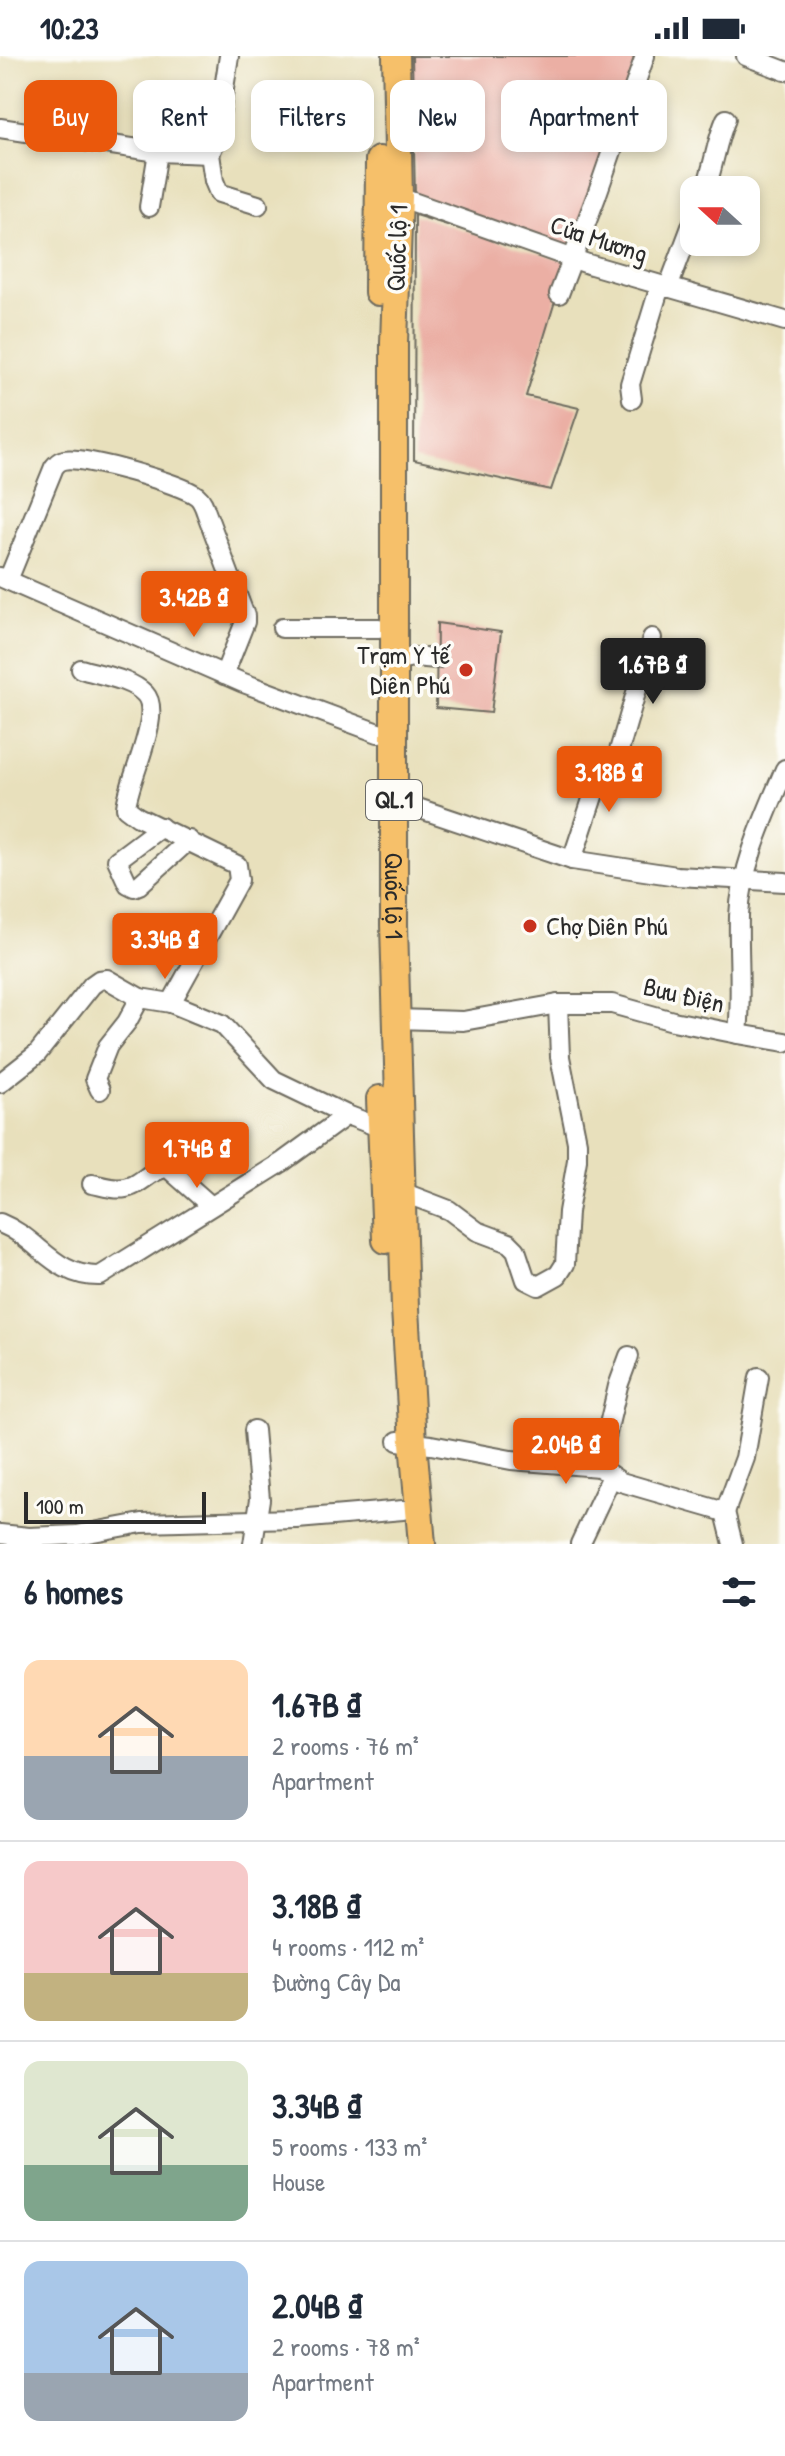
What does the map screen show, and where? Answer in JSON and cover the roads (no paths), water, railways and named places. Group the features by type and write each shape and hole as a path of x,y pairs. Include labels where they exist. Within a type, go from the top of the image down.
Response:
{"highway":[{"name":"Quốc lộ 1","path":"379,56 376,424 379,628 377,942 381,1128 405,1442 422,1544"},
{"name":"Quốc lộ 1","path":"396,56 399,197 394,343 394,800 405,1544"}],"street":[{"path":"229,56 216,140 210,154 214,181 219,193 258,205"},
{"path":"559,294 645,56"},
{"path":"746,56 767,59 785,71"},
{"path":"710,176 719,135 726,119"},
{"path":"0,128 133,148"},
{"path":"149,207 158,152 210,154"},
{"name":"Cửa Mương","path":"399,197 572,258 785,321"},
{"path":"632,399 630,384 680,251"},
{"path":"224,675 245,616 202,502 190,492 160,480 72,459 58,462 4,579 224,675 378,733"},
{"path":"282,628 379,628"},
{"path":"616,761 652,638"},
{"path":"394,661 413,657 437,659"},
{"path":"81,669 131,685 151,702 148,728 126,808 130,813 237,865 239,880 171,1003"},
{"path":"572,860 599,778 607,765 616,761 643,768"},
{"name":"Bưu Điện","path":"396,1019 463,1021 558,1004 612,1004 673,1021 738,1034 741,1002 739,914 745,879 785,769"},
{"path":"394,800 572,860 677,876 785,882"},
{"path":"161,827 117,860 128,884 134,887 147,879 189,840"},
{"path":"0,1083 37,1054 99,980 114,983 140,998 171,1003 222,1024 274,1080 381,1128"},
{"path":"100,1090 95,1079 101,1061 140,998"},
{"path":"402,1192 449,1210 477,1231 509,1243 516,1250 529,1282 538,1286 558,1275 565,1264 568,1249 568,1212 577,1153 560,1057 558,1004"},
{"path":"738,1034 785,1042"},
{"path":"0,1223 32,1242 65,1269 76,1274 100,1276 314,1141 347,1115"},
{"path":"92,1184 118,1189 130,1187 161,1168 168,1168 211,1206"},
{"path":"580,1544 605,1472 618,1386 629,1356"},
{"path":"751,1544 734,1544 725,1512 745,1458 759,1377"},
{"path":"253,1544 260,1499 254,1430"},
{"path":"405,1442 605,1472 725,1512"},
{"path":"0,1534 95,1538 142,1523 258,1520 403,1510"}],"place":[{"name":"Trạm Y tế Diên Phú","path":"466,670"},
{"name":"Chợ Diên Phú","path":"530,926"}]}
